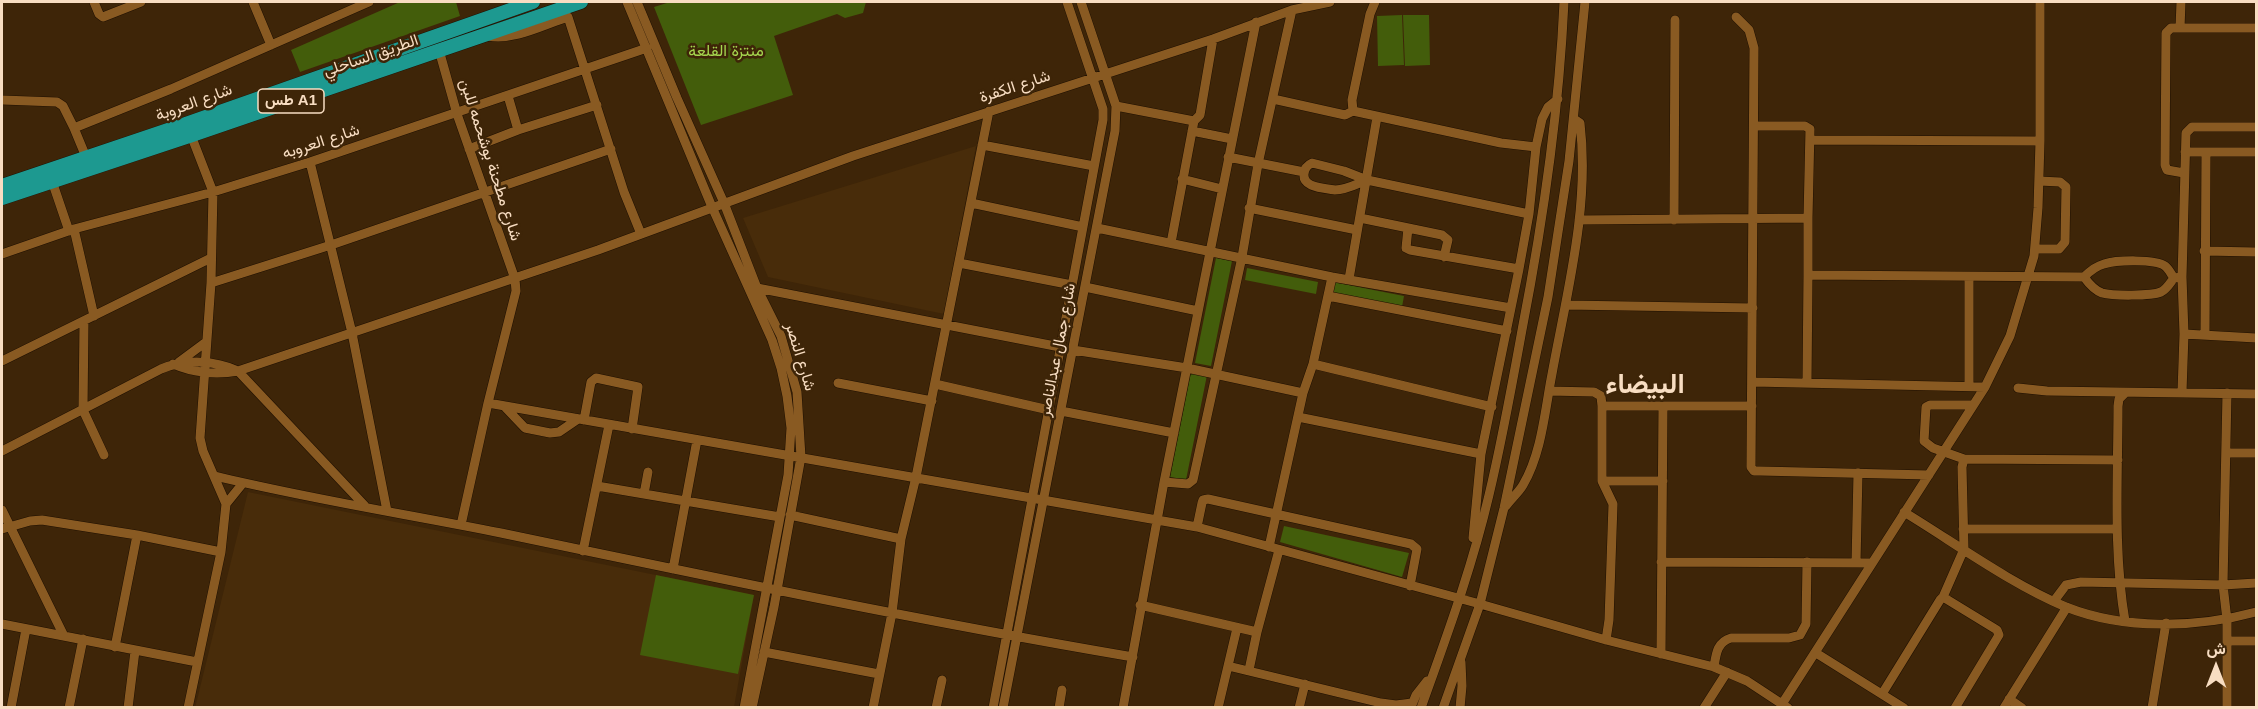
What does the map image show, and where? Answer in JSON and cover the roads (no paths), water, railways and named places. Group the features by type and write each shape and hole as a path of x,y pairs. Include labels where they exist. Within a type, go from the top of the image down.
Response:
{"highway":[{"name":"شارع العروبة","path":"2,186 86,157 189,130 533,2"},
{"name":"الطريق الساحلي","path":"2,198 189,130 581,2"}],"street":[{"path":"94,2 99,14 103,17 141,2"},
{"path":"253,2 271,45"},
{"path":"74,128 171,89 369,2"},
{"name":"شارع النصر","path":"628,2 712,207 772,340 781,368 791,428 777,592 764,652 744,708"},
{"name":"شارع النصر","path":"637,2 724,203 757,288 782,336 796,392 801,457 766,590 752,708"},
{"path":"993,708 1103,109 1066,2"},
{"name":"شارع جمال عبدالناصر","path":"1003,708 1115,131 1116,106 1081,2"},
{"name":"شارع الكفرة","path":"204,367 221,373 238,371 515,279 853,156 1214,39 1292,10 1317,2 1330,2"},
{"path":"1353,111 1352,100 1370,14 1375,2"},
{"path":"1228,666 1381,703 1414,706 1416,694 1433,675 1472,560 1489,496 1539,243 1558,99 1564,2"},
{"path":"1443,708 1480,604 1504,508 1548,297 1561,224 1585,2"},
{"path":"488,403 697,441 916,477 1043,502 1197,527 1606,640 1714,667 1747,681 1785,706 1815,653 1985,387 2010,336 2029,277 2035,249 2040,141 2040,2"},
{"path":"2180,28 2181,2"},
{"path":"1164,482 1188,484 1192,480 1242,257 1257,164 1292,10"},
{"path":"482,34 500,37 521,33 568,17 624,192 641,234"},
{"path":"1736,17 1744,23 1753,39 1751,463 1754,471 1929,475"},
{"path":"1674,220 1675,20"},
{"path":"1123,708 1140,605 1256,22"},
{"path":"2184,173 2167,170 2165,165 2166,33 2171,28 2256,28"},
{"path":"1171,243 1193,126 1200,115 1214,39"},
{"name":"شارع العروبه","path":"2,254 72,230 213,192 310,162 647,48"},
{"name":"شارع مطحنة بوشحمه للبن","path":"439,50 457,114 515,279"},
{"path":"508,96 518,130"},
{"path":"1273,99 1345,115 1353,111 1502,143 1536,147"},
{"path":"1472,560 1481,454 1529,214 1536,147 1542,119 1548,107 1558,99"},
{"path":"2,100 57,102 63,106 86,157"},
{"path":"469,149 518,130 597,105"},
{"path":"1116,106 1193,126 1232,139"},
{"path":"873,708 892,613 901,539 932,401 988,111"},
{"path":"1349,279 1377,117"},
{"path":"1504,508 1523,485 1538,448 1566,304 1579,220 1582,135 1580,123 1574,118"},
{"path":"1754,126 1808,127 1810,129 1807,382"},
{"path":"2182,392 2184,334 2178,277 2186,133 2192,127 2256,127"},
{"path":"188,708 221,552 226,504 203,451 200,438 211,283 213,192 189,130"},
{"path":"1810,140 2040,141"},
{"path":"982,145 1094,166"},
{"path":"211,283 331,245 611,149"},
{"path":"2185,152 2256,153"},
{"path":"2205,334 2206,152"},
{"path":"1228,158 1304,172"},
{"path":"310,162 352,333 387,510"},
{"path":"1367,180 1344,189 1334,190 1311,185 1304,177 1304,172 1305,167 1312,162 1367,180 1529,214"},
{"path":"1182,179 1222,189"},
{"path":"52,181 72,230 94,316"},
{"path":"2035,249 2059,249 2065,242 2066,187 2060,182 2039,181"},
{"path":"971,203 1083,227"},
{"path":"1249,208 1357,230"},
{"path":"1360,218 1446,237 1448,240 1444,257"},
{"path":"1579,220 1808,218"},
{"path":"1097,228 1332,276 1511,308"},
{"path":"1408,228 1406,243 1410,250 1519,268"},
{"path":"2204,251 2256,252"},
{"path":"2,361 211,258"},
{"path":"959,262 1072,285"},
{"path":"1808,275 2084,277 2095,267 2120,262 2158,263 2178,277"},
{"path":"1249,670 1303,393 1313,364 1332,276"},
{"path":"1969,277 1969,386"},
{"path":"2084,277 2091,286 2103,293 2140,294 2158,293 2178,277"},
{"path":"461,525 516,291 515,279"},
{"path":"1085,287 1198,311"},
{"path":"757,288 1060,347"},
{"path":"1329,296 1507,331"},
{"path":"1566,304 1753,308"},
{"path":"84,322 83,410 104,455"},
{"path":"2184,334 2256,338"},
{"path":"2,451 206,347"},
{"path":"206,347 222,364 238,371 365,506"},
{"path":"1073,350 1187,368 1303,393"},
{"path":"175,364 186,369 222,364"},
{"path":"1313,364 1492,407"},
{"path":"504,406 525,428 550,433 559,432 581,420 591,382 596,378 638,387 632,429"},
{"path":"838,382 932,401"},
{"path":"1753,382 1985,387"},
{"path":"935,384 1049,410"},
{"path":"2018,388 2125,393 2256,394"},
{"path":"1549,391 1594,392 1601,396 1602,481 1613,504 1609,620 1606,640"},
{"path":"2125,393 2119,399 2118,406 2116,529 2119,584 2125,621"},
{"path":"2227,393 2223,585 2227,620 2227,708"},
{"path":"1973,405 1930,405 1926,407 1924,441 1943,453 1964,459 2118,460"},
{"path":"1602,406 1752,406"},
{"path":"1661,654 1663,406"},
{"path":"1061,411 1174,433"},
{"path":"1298,417 1481,454"},
{"path":"584,550 609,425"},
{"path":"673,569 697,441"},
{"path":"2226,453 2256,453"},
{"path":"1882,694 1943,597 1964,549 1962,467 1964,459"},
{"path":"644,494 648,472"},
{"path":"1856,563 1858,472"},
{"path":"215,477 584,550 766,590 1005,636 1133,657"},
{"path":"1602,481 1663,481"},
{"path":"226,504 243,483"},
{"path":"597,486 785,516 901,539"},
{"path":"1197,527 1203,500 1208,499 1415,545 1417,554 1410,586"},
{"path":"2,510 6,527 64,636"},
{"path":"1904,512 2026,587 2067,607 2100,617 2166,623 2227,620 2256,612"},
{"path":"6,527 42,520 221,552"},
{"path":"1963,529 2116,529"},
{"path":"115,647 136,535"},
{"path":"1661,562 1872,563"},
{"path":"1714,667 1716,652 1725,640 1796,637 1804,631 1807,562"},
{"path":"2054,601 2066,585 2081,582 2223,585 2256,583"},
{"path":"1943,597 1997,630 1999,635 1954,708"},
{"path":"1140,605 1257,633"},
{"path":"2022,708 2007,704 2067,607"},
{"path":"2152,708 2166,623"},
{"path":"2,624 197,662"},
{"path":"1218,708 1237,628"},
{"path":"11,708 26,629"},
{"path":"69,708 83,639"},
{"path":"2227,641 2256,641"},
{"path":"128,708 135,651"},
{"path":"764,652 879,675"},
{"path":"1815,653 1904,708"},
{"path":"1460,658 1462,686 1460,708"},
{"path":"1704,708 1727,672"},
{"path":"936,708 942,680"},
{"path":"1299,708 1305,684"},
{"path":"1059,708 1062,690"}],"district":[{"name":"البيضاء","path":"1645,385"}],"park label":[{"name":"منتزة القلعة","path":"726,52"}]}
